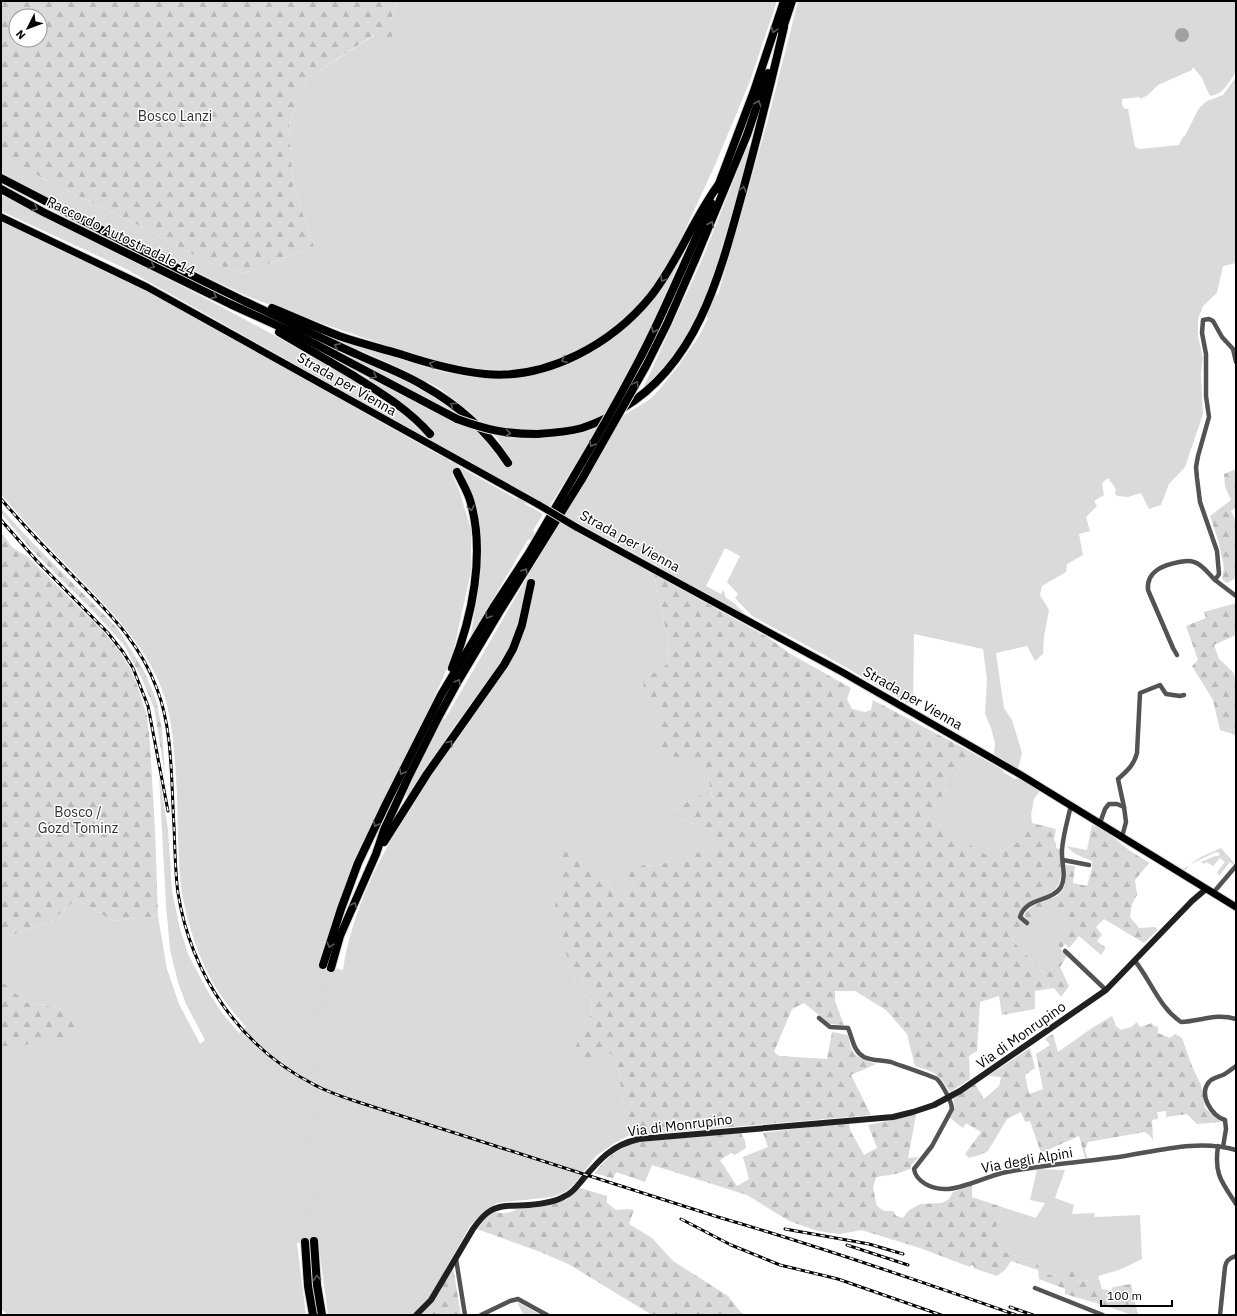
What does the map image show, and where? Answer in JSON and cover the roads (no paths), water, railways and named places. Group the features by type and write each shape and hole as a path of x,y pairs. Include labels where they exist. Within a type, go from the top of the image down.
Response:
{"highway":[{"path":"457,472 470,499 477,544 472,598 465,634 441,695 436,714 384,830 376,854 327,967 341,909 358,863 393,789 436,714 457,684 500,611 582,479 646,366 667,324 752,98 784,1"},
{"path":"441,695 574,476 618,401 638,363 691,258 748,135 792,1"},
{"path":"239,309 298,336 457,420 492,431 510,434 562,432 576,429 610,417 634,403 672,366 688,343 712,293 732,230 760,129 784,27"},
{"name":"Raccordo Autostradale 14","path":"1,178 233,295"},
{"path":"233,295 246,298 339,336 434,364 486,374 527,372 557,364 593,346 624,323 651,296 660,283 706,202 719,184"},
{"name":"Raccordo Autostradale 14","path":"1,189 43,212 239,309"},
{"path":"233,295 356,354 402,374 443,397 486,434 508,463"},
{"path":"239,309 374,388 406,410 430,434"},
{"path":"376,854 415,793 504,665 513,649 522,625 532,583"},
{"path":"314,1241 317,1285 322,1315"},
{"path":"305,1242 308,1286 313,1315"}],"main road":[{"name":"Strada per Vienna","path":"1,217 147,287 576,527 842,672 1021,775 1236,906"},
{"name":"Via di Monrupino","path":"416,1315 431,1300 473,1229 490,1210 513,1205 532,1205 567,1196 605,1155 614,1148 627,1142 646,1138 893,1117 919,1110 948,1098 1106,990 1184,909 1206,889"}],"street":[{"path":"1216,580 1219,574 1218,557 1200,502 1196,467 1209,417 1206,396 1206,354 1202,333 1203,320 1206,318 1213,321 1222,337 1233,349 1236,362"},
{"path":"1177,655 1148,590 1152,573 1167,564 1188,560 1196,562 1236,596"},
{"path":"1122,837 1126,822 1118,779 1132,766 1137,753 1140,693 1160,685 1166,694 1180,696 1184,695"},
{"path":"1100,823 1105,809 1109,804 1117,804 1124,807"},
{"path":"1027,923 1020,916 1025,909 1036,901 1053,895 1062,886 1064,873 1062,850 1071,805"},
{"path":"1063,860 1089,865"},
{"path":"1213,893 1236,866"},
{"path":"1065,951 1106,990"},
{"path":"1135,961 1156,996 1170,1013 1181,1022 1220,1016 1236,1019"},
{"path":"819,1018 830,1027 848,1028 852,1035 854,1048 864,1057 880,1062 890,1062 937,1079 948,1098"},
{"path":"1236,1066 1223,1075 1212,1079 1206,1089 1206,1099 1210,1108 1216,1115 1225,1120 1226,1129 1216,1159 1219,1177 1236,1204"},
{"name":"Via degli Alpini","path":"948,1098 952,1107 948,1117 929,1150 914,1169 916,1175 921,1181 936,1188 951,1189 981,1179 1010,1172 1162,1150 1196,1146 1220,1146 1236,1150"},
{"path":"1220,1315 1226,1262 1232,1257 1236,1256"},
{"path":"456,1259 465,1315"},
{"path":"1035,1288 1103,1315"},
{"path":"481,1315 510,1301 518,1299 547,1315"}],"tunnel":[{"path":"430,434 457,472"},
{"path":"508,463 528,517 532,551 531,583"},
{"path":"305,1242 304,1184 307,1080 323,965"},
{"path":"314,1241 313,1182 316,1075 328,1003 331,968"}],"railway":[{"path":"1,499 18,519 110,615 132,642 150,672 162,705 169,738 176,876 184,923 194,952 207,979 223,1005 241,1028 263,1050 286,1068 329,1092 905,1276 1016,1315"},
{"path":"1,520 37,561 108,633 133,668 148,706 168,811"},
{"path":"681,1219 731,1245 780,1265 838,1279 941,1315"},
{"path":"785,1229 869,1244 903,1254"},
{"path":"847,1245 908,1265"},
{"path":"1010,1307 1033,1315"}],"park label":[{"name":"Bosco Lanzi","path":"175,116"},
{"name":"Bosco / Gozd Tominz","path":"78,820"}]}
